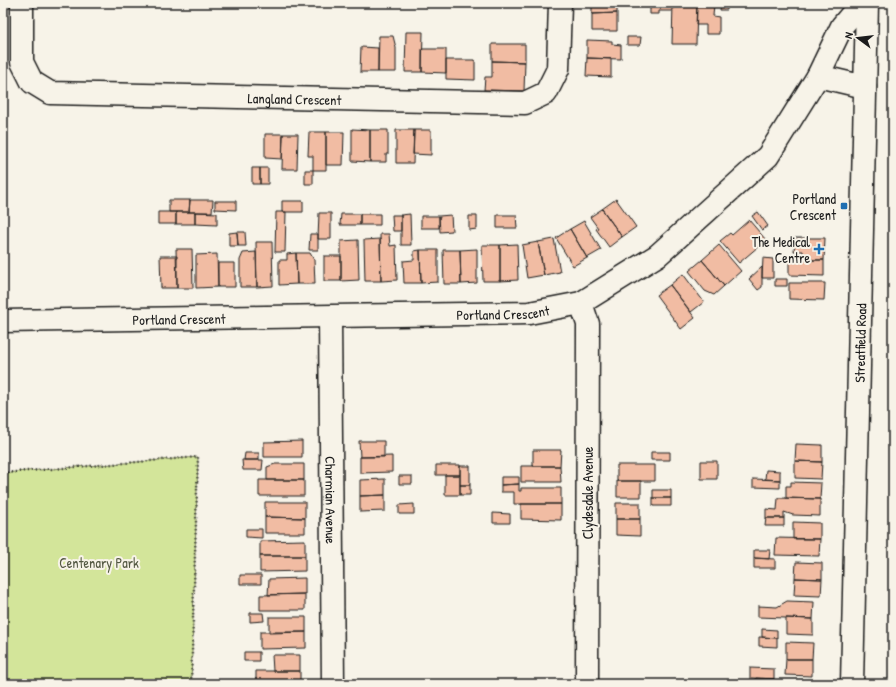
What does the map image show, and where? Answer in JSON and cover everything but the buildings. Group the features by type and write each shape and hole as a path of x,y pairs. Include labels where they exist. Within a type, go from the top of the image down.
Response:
{"street":[{"name":"Langland Crescent","path":"22,3 22,62 32,82 50,93 525,103 546,93 558,69 560,3"},
{"name":"Portland Crescent","path":"3,321 529,313 581,303 658,255 768,156 818,76 842,26 852,14 867,4"},
{"name":"Streatfield Road","path":"852,684 867,4"},
{"path":"818,76 865,87"},
{"name":"Clydesdale Avenue","path":"581,303 588,324 587,684"},
{"name":"Charmian Avenue","path":"330,317 333,684"}],"path":[{"path":"3,473 198,457 191,684"}],"green space":[{"name":"Centenary Park","path":"198,457 191,684 3,684 3,473"}],"place":[{"name":"Portland Crescent","path":"844,206"},
{"name":"The Medical Centre","path":"819,249"}]}
